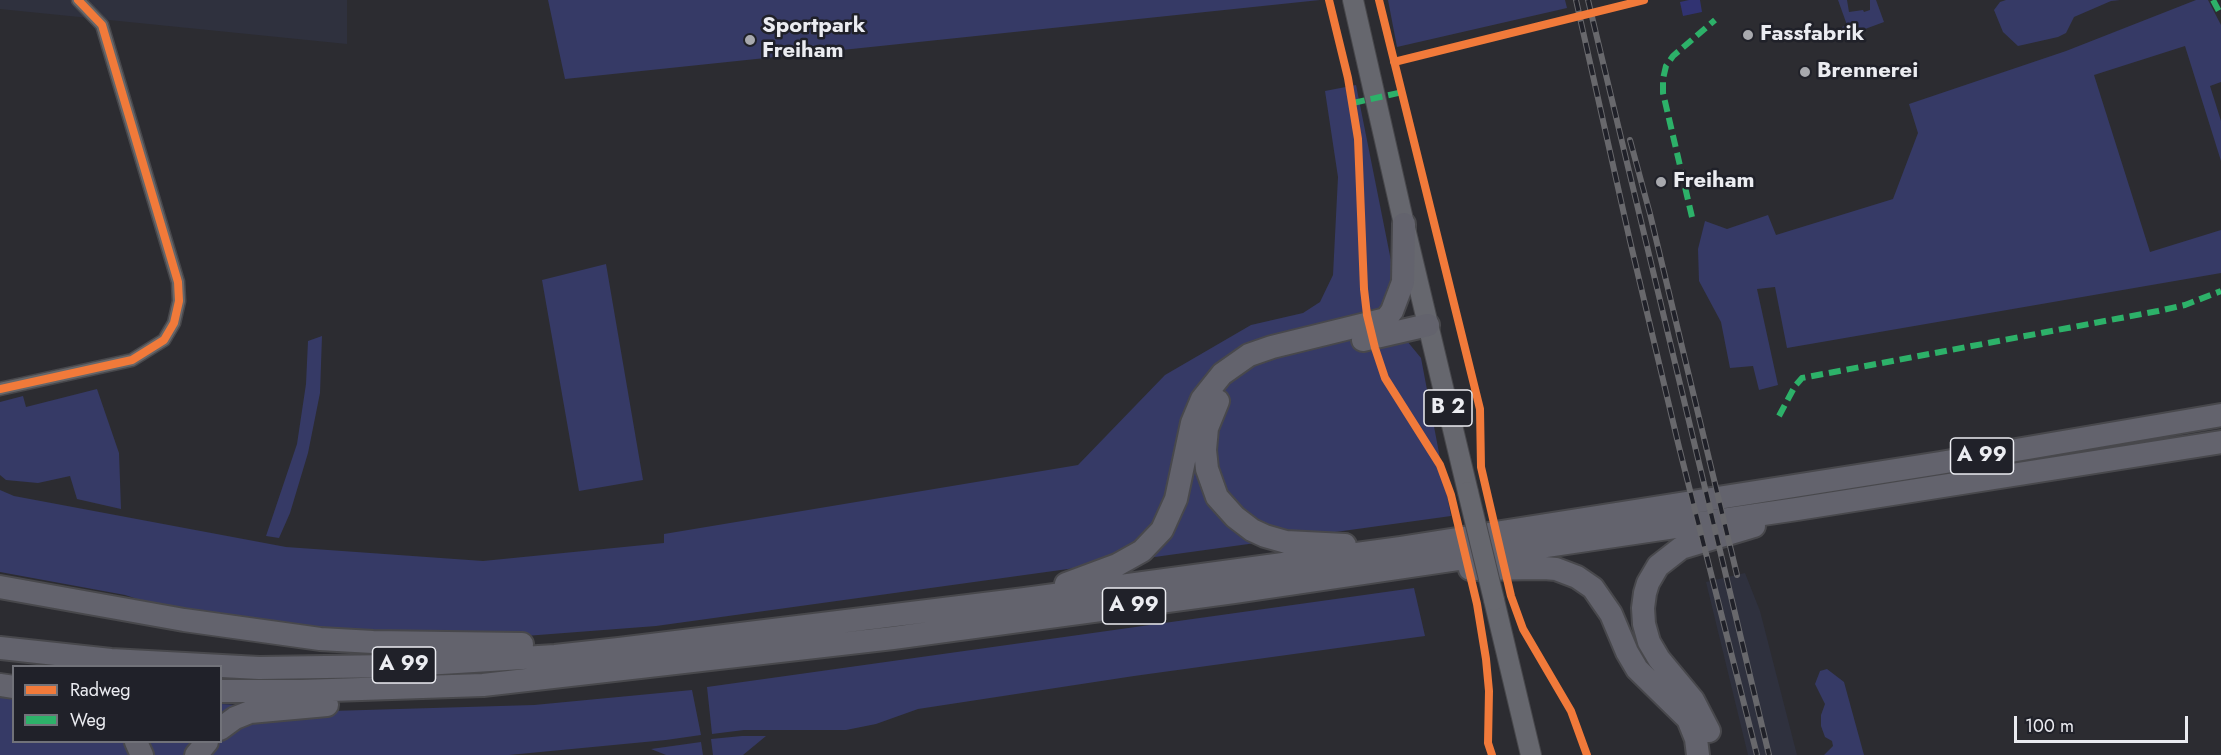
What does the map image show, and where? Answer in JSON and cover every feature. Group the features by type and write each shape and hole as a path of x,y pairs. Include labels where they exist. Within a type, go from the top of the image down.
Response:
{"highway":[{"path":"1385,324 1403,282 1404,224"},
{"path":"1401,548 1286,542 1252,530 1235,517 1217,496 1207,469 1204,450 1207,428 1214,408 1225,390 1243,375 1258,367 1353,334 1385,324 1426,317"},
{"path":"1025,599 1117,565 1142,551 1162,530 1176,499 1192,423 1202,399 1222,374 1249,355 1272,347 1353,334"},
{"name":"A 99","path":"222,666 259,668 392,666 543,657 1025,599 1401,548 1940,463 2221,415"},
{"name":"A 99","path":"222,691 301,691 483,685 915,635 1223,594 1797,509 2221,442"},
{"path":"1713,755 1710,733 1703,716 1693,699 1659,659 1649,642 1643,608 1648,583 1665,559 1681,548 1737,532 1797,509"},
{"path":"1375,571 1544,568 1568,572 1577,577 1593,588 1611,614 1637,669 1688,719 1696,739 1698,755"},
{"path":"0,587 184,620 320,639 492,645 554,644 619,649"},
{"name":"A 99","path":"0,648 111,660 204,665"},
{"path":"222,728 235,718 250,712 413,700 483,685"},
{"path":"196,755 205,743"}],"main road":[{"name":"B 2","path":"1353,0 1531,755"}],"street":[{"path":"0,389 132,360 164,340 174,323 179,301 178,282 102,25 78,0"}],"shaded area":[{"path":"0,0 347,0 347,44 0,9"},
{"name":"Sportpark Freiham","path":"548,0 1320,0 565,79"},
{"path":"1388,0 1565,0 1567,8 1397,47"},
{"path":"1700,0 1702,12 1683,16 1680,2"},
{"path":"1838,0 1847,0 1849,12 1863,10 1864,12 1870,10 1870,0 1876,0 1884,22 1846,36 1842,27 1847,25"},
{"path":"2006,0 2120,0 2111,1 2074,17 2066,33 2058,37 2018,46 2003,32 1994,10 2000,2"},
{"path":"2196,0 2208,0 2221,25 2221,82 2210,86 2221,121 2221,161 2185,46 2094,75 2150,252 2221,230 2221,273 1787,348 1775,287 1757,289 1778,385 1759,390 1753,366 1730,368 1721,322 1699,281 1698,249 1705,221 1727,229 1768,215 1776,235 1893,199 1918,133 1909,104 2066,51"},
{"path":"1356,85 1407,341 1421,358 1451,516 656,626 499,638 369,637 168,609 125,595 0,572 0,490 14,496 286,547 483,561 664,543 664,534 1078,465 1165,375 1251,325 1303,313 1320,302 1333,275 1338,177 1325,91"},
{"path":"606,264 643,480 579,491 542,280"},
{"path":"322,336 320,393 308,453 290,513 279,538 266,536 297,444 306,384 308,341"},
{"path":"97,389 119,453 121,509 77,499 70,476 38,483 6,480 0,475 0,402 23,396 26,407"},
{"path":"1745,573 1760,611 1797,755 1748,755 1706,582"},
{"path":"1414,588 1425,636 1134,676 918,709 876,724 846,730 744,730 712,734 707,687"},
{"path":"1827,669 1844,682 1864,755 1824,755 1833,746 1832,741 1825,737 1821,726 1821,715 1825,704 1815,684 1820,671"},
{"path":"692,690 701,735 509,755 0,755 0,694 12,695 12,743 222,743 222,704 331,711 534,705"},
{"path":"766,736 743,755 713,755 711,739"},
{"path":"701,742 703,755 666,755 651,749"}],"railway":[{"path":"1576,0 1679,447 1757,755"},
{"path":"1588,0 1769,755"},
{"path":"1630,140 1737,575"}],"marked path":[{"path":"2213,0 2221,15"},
{"path":"1692,217 1663,93 1663,79 1666,66 1673,56 1715,20"},
{"path":"1353,103 1403,92"},
{"path":"1779,416 1795,386 1802,378 2158,311 2185,305 2221,291"}],"cycle path":[{"path":"0,389 132,360 164,340 174,323 179,301 178,282 102,25 78,0"},
{"path":"1329,0 1348,78 1358,139 1367,315 1385,378 1440,465 1451,495 1477,604 1486,659 1489,691 1488,743 1492,755"},
{"path":"1379,0 1480,409 1481,467 1511,596 1523,629 1571,711 1587,755"},
{"path":"1394,62 1644,0"}],"place":[{"name":"Fassfabrik","path":"1748,35"},
{"name":"Sportpark Freiham","path":"750,40"},
{"name":"Brennerei","path":"1805,72"},
{"name":"Freiham","path":"1661,182"}]}
